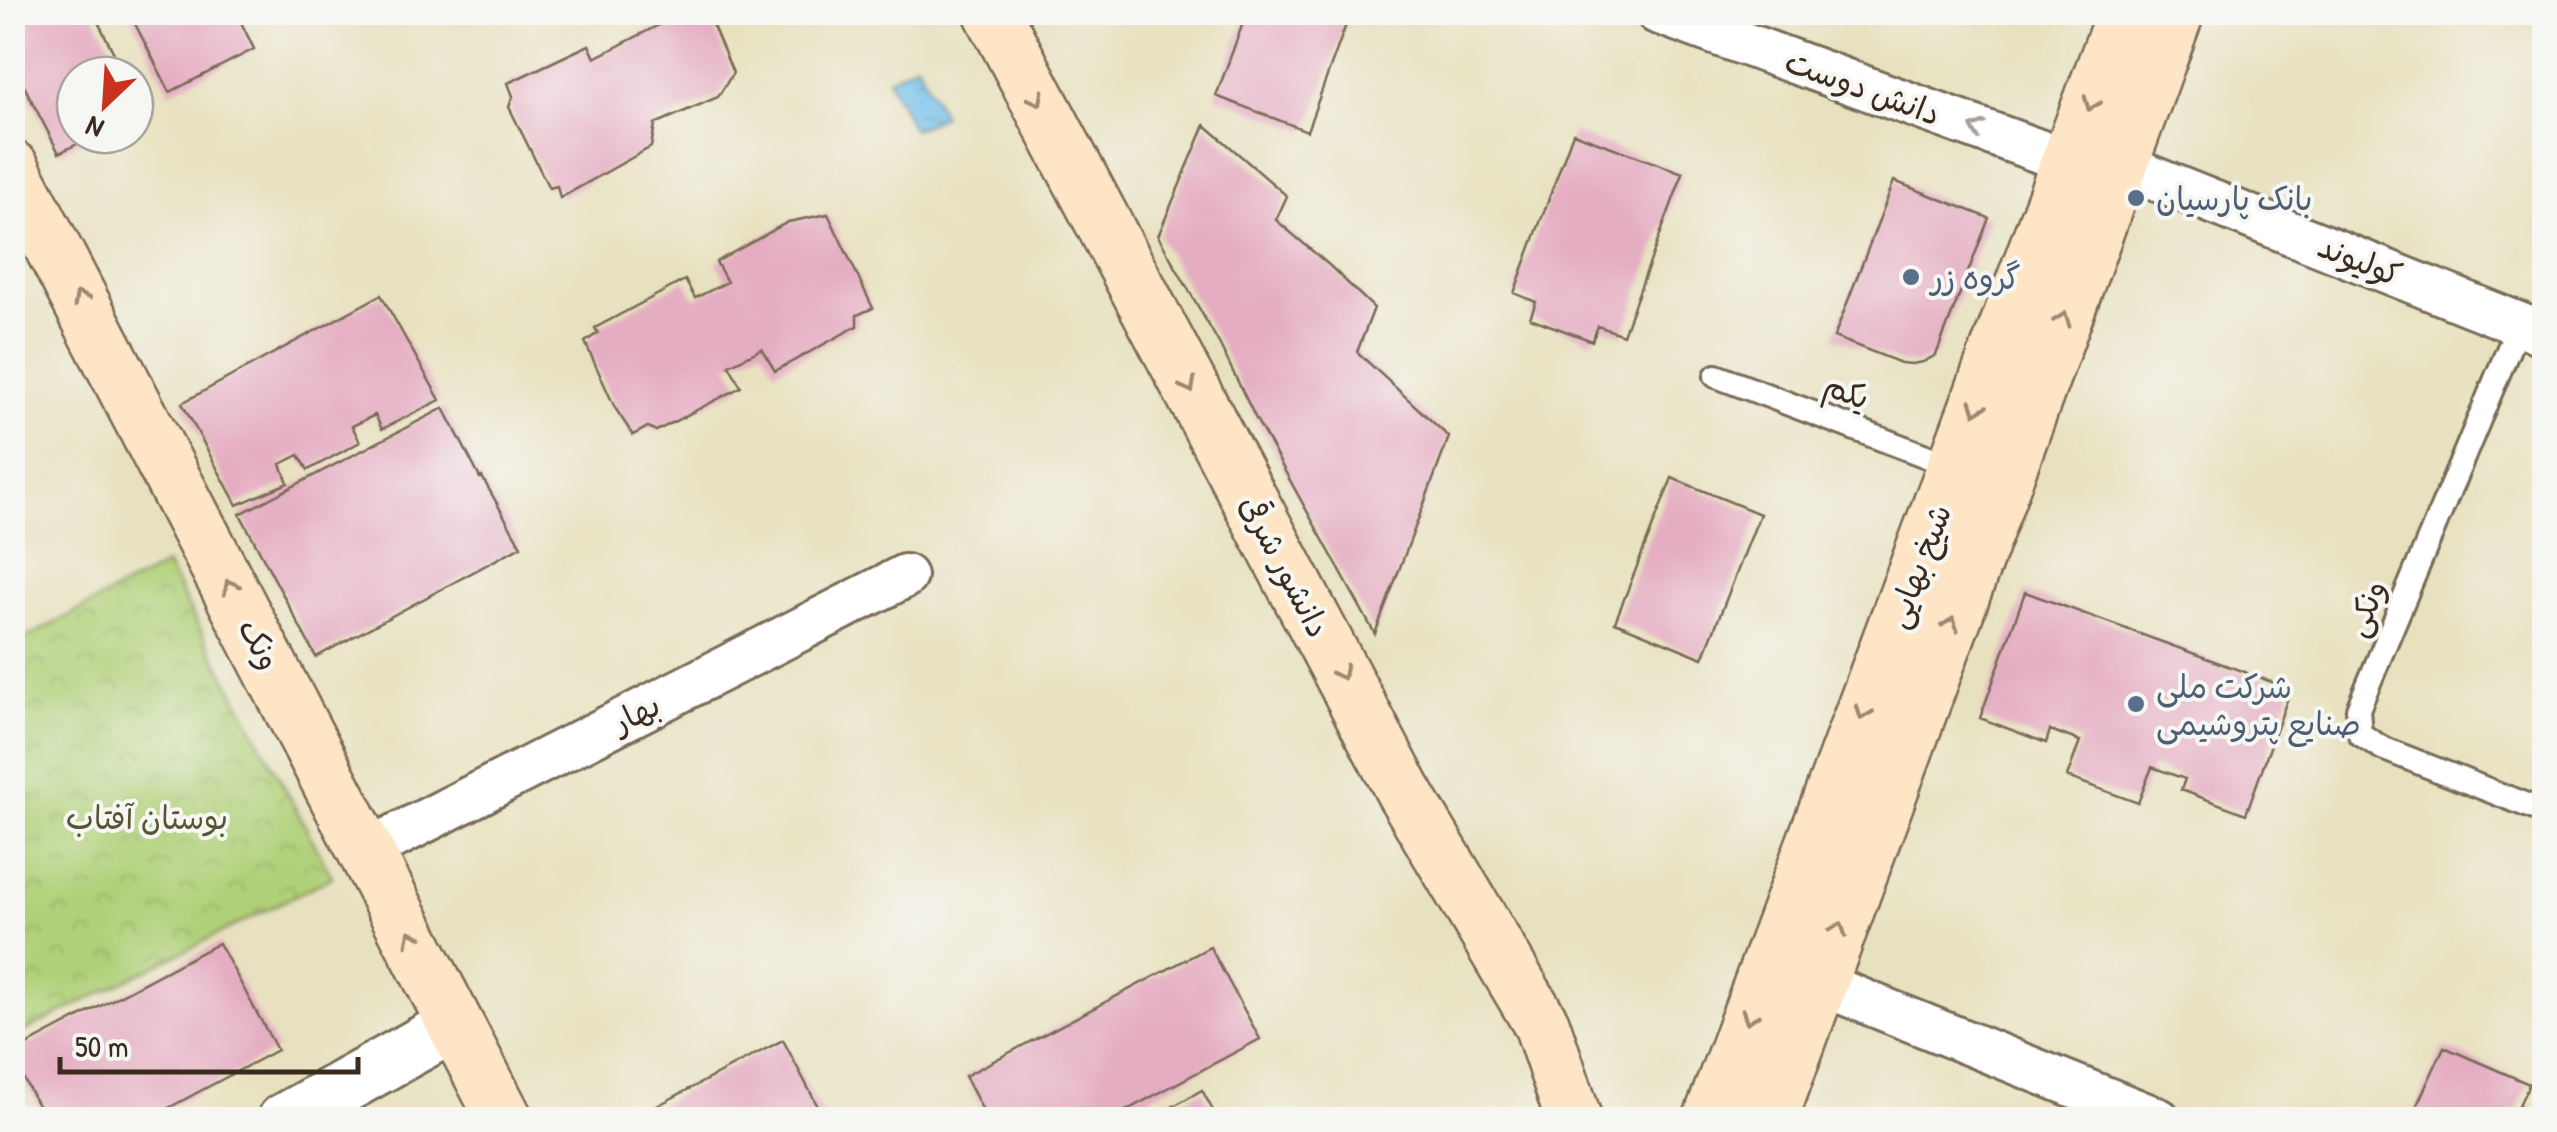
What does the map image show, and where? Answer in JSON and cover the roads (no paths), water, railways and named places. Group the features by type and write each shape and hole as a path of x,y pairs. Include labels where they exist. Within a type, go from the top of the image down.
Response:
{"main road":[{"name":"دانشور شرقی","path":"992,12 1403,790 1542,1025 1574,1120"},
{"name":"شیخ بهایی","path":"1769,1120 1819,983 2095,163 2125,12"},
{"name":"شیخ بهایی","path":"1711,1120 1955,467 2095,163 2176,12"},
{"name":"ونک","path":"12,169 506,1120"},
{"path":"1403,790 1416,860 1516,1034 1544,1120"}],"street":[{"name":"دانش دوست","path":"1657,12 2095,163"},
{"name":"کولیوند","path":"2095,163 2532,329"},
{"name":"بهار","path":"368,850 905,576"},
{"path":"1819,983 2146,1117"},
{"path":"284,1120 456,1024"}],"lane":[{"name":"ونکی","path":"2532,329 2358,709 2360,734 2382,748 2544,812"},
{"name":"یکم","path":"1716,376 1955,467"}],"water":[{"path":"917,64 943,116 913,130 888,79"}],"place":[{"name":"بانک پارسیان","path":"2136,198"},
{"name":"گروه زر","path":"1911,277"},
{"name":"شرکت ملی صنایع پتروشیمی","path":"2136,704"}],"park label":[{"name":"بوستان آفتاب","path":"147,817"}]}
